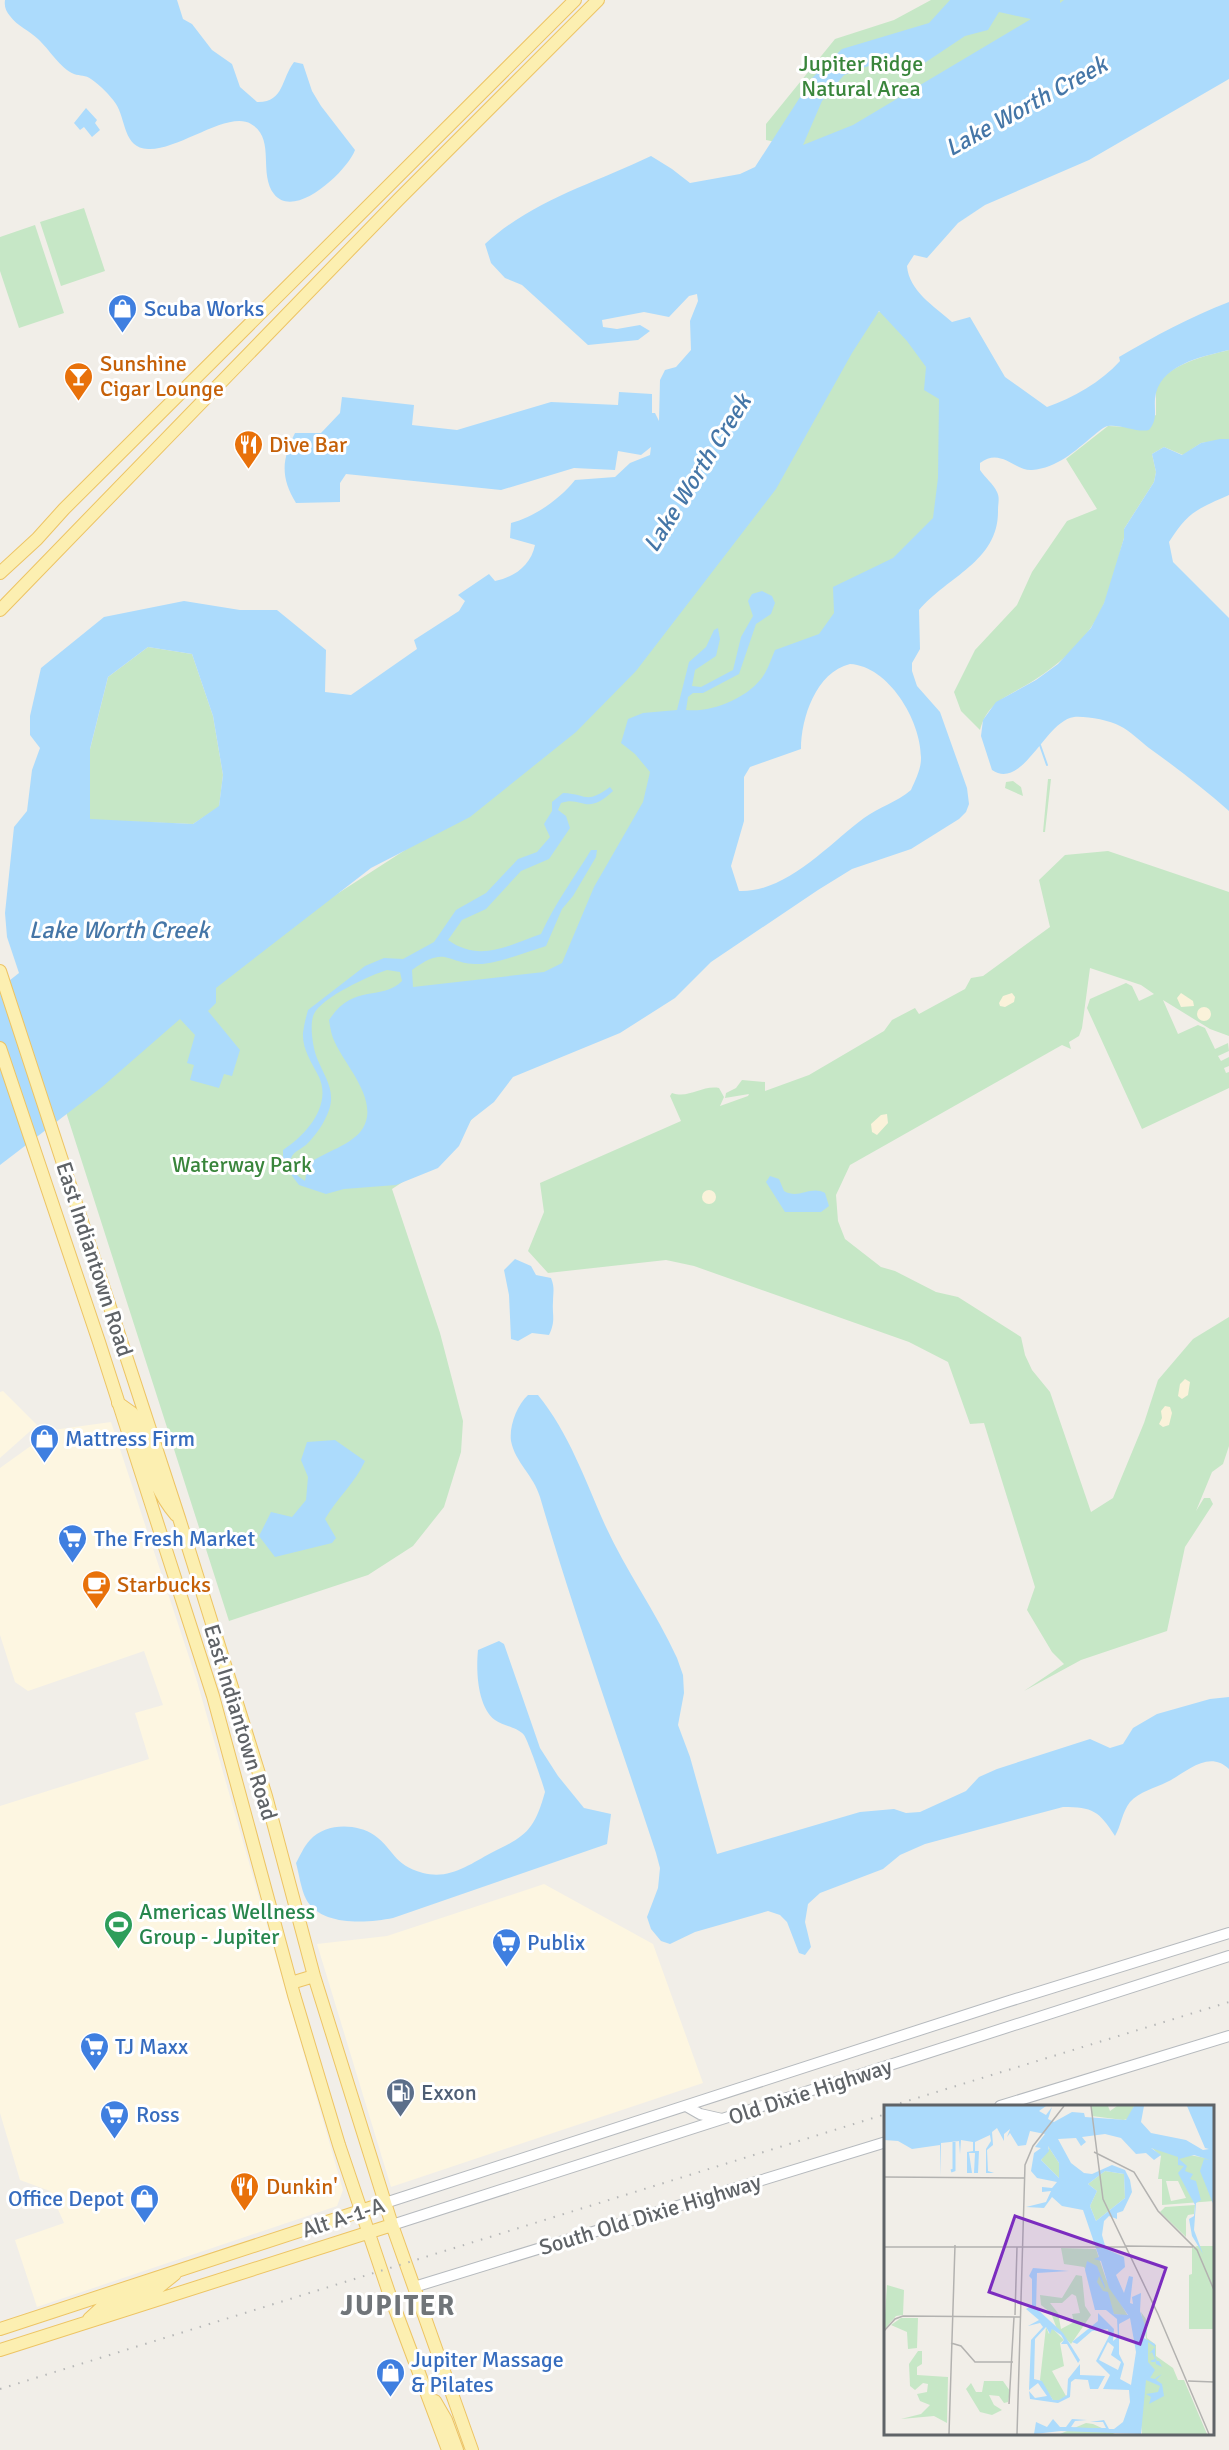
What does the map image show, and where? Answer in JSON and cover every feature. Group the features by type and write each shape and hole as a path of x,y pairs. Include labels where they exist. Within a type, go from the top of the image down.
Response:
{"main road":[{"path":"0,573 38,539 84,488 339,232 575,0"},
{"path":"0,610 398,200 598,0"},
{"path":"495,102 498,86 528,57 536,39"},
{"path":"398,200 417,174 477,111 477,97"},
{"name":"East Indiantown Road","path":"0,970 118,1327 266,1796 314,1976 392,2225 472,2450"},
{"name":"East Indiantown Road","path":"0,1048 99,1342 213,1696 291,1983 360,2211 448,2450"},
{"path":"118,1403 132,1413 157,1487 164,1501 179,1518"},
{"name":"Old Dixie Highway","path":"686,2106 1229,1933"},
{"name":"Old Dixie Highway","path":"392,2225 1229,1956"},
{"path":"291,1983 314,1976"},
{"path":"1003,2105 1229,2036"},
{"path":"686,2106 700,2114 725,2119"},
{"name":"Alt A-1-A","path":"0,2329 686,2106"},
{"name":"South Old Dixie Highway","path":"414,2287 884,2142"},
{"name":"Alt A-1-A","path":"0,2350 392,2225"},
{"path":"87,2322 101,2308 154,2291 178,2271"},
{"path":"427,2395 438,2404 458,2450"}],"shaded area":[{"path":"3,1391 37,1425 0,1458 0,1392"},
{"path":"111,1422 196,1678 343,2190 337,2206 37,2307 15,2240 64,2223 50,2191 20,2180 0,2113 0,1806 149,1759 135,1713 163,1705 144,1651 28,1691 15,1682 0,1635 0,1468 53,1430"},
{"path":"544,1884 653,1944 703,2083 391,2187 317,1944 387,1936"}],"green space":[{"name":"Jupiter Ridge Natural Area","path":"931,0 1077,0 911,101 805,148 766,140 766,124 835,39 894,20"},
{"path":"84,208 105,271 61,286 40,222"},
{"path":"35,225 64,313 19,328 0,271 0,237"},
{"name":"Waterway Park","path":"890,309 915,341 948,414 936,529 457,1138 427,1166 392,1189 440,1333 463,1421 461,1452 444,1507 413,1546 368,1575 229,1621 66,1112 292,923 461,814 860,317"},
{"path":"1229,350 1229,439 1201,443 1183,455 1164,447 1152,454 1156,472 1154,482 1124,529 1124,538 1111,585 1097,619 1072,650 1058,663 995,704 980,730 961,711 954,692 975,650 1017,605 1032,572 1067,521 1097,509 1066,459 1108,426 1130,427 1156,415 1156,386 1170,372 1188,362"},
{"path":"148,647 192,654 213,716 223,775 219,807 193,824 90,820 90,749 108,677"},
{"path":"1048,779 1051,779 1045,832 1043,832"},
{"path":"1013,781 1021,787 1023,796 1005,788 1006,782"},
{"path":"1108,851 1229,892 1229,1036 1210,1029 1163,1000 1178,1034 1198,1025 1205,1028 1215,1049 1228,1043 1229,1051 1218,1056 1221,1061 1229,1057 1229,1066 1224,1068 1226,1073 1229,1072 1229,1088 1142,1129 1087,1008 1090,999 1126,983 1132,986 1139,1001 1154,994 1141,985 1090,968 1082,1028 1079,1036 1069,1042 1071,1049 1062,1045 850,1165 836,1195 838,1221 845,1239 881,1267 895,1271 936,1292 958,1297 1021,1337 1025,1355 1032,1370 1050,1392 1091,1512 1113,1498 1144,1423 1158,1380 1193,1339 1229,1317 1229,1446 1223,1464 1212,1472 1196,1511 1204,1498 1210,1498 1213,1504 1185,1547 1167,1631 1081,1660 1024,1691 1064,1664 1052,1652 1027,1610 1035,1587 984,1423 970,1424 948,1362 909,1342 694,1266 666,1260 548,1273 528,1251 544,1212 540,1183 681,1121 670,1096 672,1093 684,1094 707,1088 719,1088 724,1097 720,1106 748,1096 749,1094 725,1098 726,1093 736,1088 742,1080 765,1082 765,1091 809,1075 884,1031 892,1020 915,1008 919,1014 965,989 971,978 983,976 1050,927 1039,880 1065,855"}],"sand":[{"path":"1012,993 1015,997 1014,1002 1005,1007 1000,1006 999,1003 1003,996"},
{"path":"1181,993 1193,1001 1194,1006 1181,1007 1177,998"},
{"path":"1204,1007 1209,1009 1211,1014 1209,1019 1204,1021 1199,1019 1197,1014 1199,1009"},
{"path":"887,1114 888,1123 877,1135 872,1132 871,1124 881,1115"},
{"path":"709,1190 714,1192 716,1197 714,1202 709,1204 704,1202 702,1197 704,1192"},
{"path":"1185,1379 1190,1382 1188,1395 1182,1399 1178,1396 1180,1384"},
{"path":"1165,1406 1170,1407 1172,1413 1169,1425 1163,1427 1159,1424 1162,1418 1161,1411"}],"water":[{"path":"5,0 177,0 183,19 192,24 212,50 232,64 240,87 257,102 272,99 277,94 294,62 303,64 312,91 321,106 355,150 342,169 320,190 295,201 283,201 274,194 269,186 263,138 259,130 251,124 241,121 229,122 160,148 140,147 134,144 126,132 119,110 108,94 89,78 74,74 64,67 38,39 13,20 7,12"},
{"name":"Lake Worth Creek","path":"950,0 1060,0 1060,3 1064,0 1229,0 1229,79 1089,160 985,205 958,223 927,258 914,255 907,266 912,283 917,290 952,322 970,317 1005,377 1047,407 1077,394 1095,382 1120,361 1119,357 1132,349 1187,320 1229,302 1229,350 1183,364 1164,378 1158,387 1155,399 1155,419 1149,430 1106,427 1065,458 1041,469 1025,469 994,457 980,463 980,470 998,494 996,528 981,555 919,610 920,649 912,663 917,686 940,712 967,788 969,804 966,812 959,819 911,849 852,869 818,890 711,962 675,998 620,1033 513,1077 494,1102 471,1120 459,1146 438,1168 396,1185 344,1189 326,1194 299,1185 283,1164 283,1150 308,1128 322,1099 319,1077 308,1056 303,1039 308,1010 365,966 384,958 403,959 434,942 456,910 486,893 518,859 537,852 550,837 544,824 552,811 552,802 563,793 591,797 610,787 613,791 596,803 568,801 561,803 558,810 566,816 570,828 549,859 521,871 486,909 462,920 448,940 460,947 483,951 506,947 541,934 558,901 591,850 597,850 596,857 573,896 562,909 546,946 485,964 467,963 446,957 433,958 412,970 413,987 544,972 562,963 594,887 643,802 650,772 635,754 621,743 628,719 643,713 677,710 689,662 706,647 714,630 718,628 720,639 716,656 695,670 692,686 701,687 733,670 741,637 753,616 748,601 752,594 762,591 772,596 775,603 771,614 756,624 739,674 703,693 693,693 688,697 686,710 719,706 741,696 759,682 775,650 819,634 834,613 833,587 893,558 933,518 938,478 939,399 924,390 926,367 907,341 879,311 852,353 776,489 636,671 576,732 470,817 371,868 216,988 216,1003 208,1011 240,1050 232,1076 224,1074 219,1088 190,1080 194,1065 187,1063 195,1035 180,1019 102,1087 0,1165 0,988 19,973 7,937 5,913 14,827 27,811 32,770 40,748 30,735 30,716 41,668 104,617 184,601 240,610 277,610 326,650 325,692 351,695 417,649 414,640 459,611 465,601 458,595 489,574 495,581 515,573 526,564 535,545 510,538 511,523 547,506 575,480 615,477 630,463 650,455 651,447 641,455 618,451 615,470 574,468 501,490 346,474 340,483 340,502 296,503 285,476 287,451 295,433 321,433 340,413 342,397 414,405 412,425 457,430 551,402 618,405 619,392 652,394 652,413 655,413 659,421 660,380 665,370 676,367 691,350 690,321 698,301 697,294 689,296 669,317 644,312 602,320 603,327 617,329 640,325 650,331 638,340 588,345 522,285 505,278 491,263 485,244 543,204 651,156 690,183 740,174 755,167 813,77 842,49 929,23","holes":["999,12 1031,19 853,125 803,145 822,101 844,75 874,64 920,66 965,36 988,30","148,647 192,654 213,716 223,775 219,806 193,824 90,819 90,749 108,677","850,664 864,667 878,674 900,698 916,729 920,744 921,763 911,790 864,818 790,876 756,890 739,891 731,866 744,821 744,777 750,767 801,749 804,724 813,698 828,676","387,970 400,972 402,981 385,991 358,996 348,1001 338,1008 329,1020 333,1038 364,1094 367,1117 363,1128 352,1139 308,1164 305,1181 293,1171 291,1160 293,1154 307,1144 317,1132 331,1103 330,1090 313,1042 314,1014 336,994"]},
{"path":"86,108 97,120 95,123 100,130 92,137 84,127 80,130 74,123"},
{"path":"1229,439 1229,495 1194,512 1169,542 1173,562 1229,618 1229,811 1190,778 1127,731 1115,724 1097,719 1074,717 1063,721 1024,764 1014,771 1003,774 992,770 981,736 983,720 996,702 1036,680 1058,664 1091,628 1104,603 1124,538 1124,529 1154,482 1156,472 1152,454 1164,447 1182,455 1201,443"},
{"path":"770,1176 779,1179 784,1191 789,1193 820,1191 825,1193 829,1206 821,1212 785,1212 766,1182"},
{"path":"515,1259 531,1266 536,1275 551,1278 553,1318 549,1335 532,1333 518,1341 511,1339 509,1295 504,1270"},
{"path":"528,1395 538,1395 559,1425 576,1457 613,1542 677,1658 683,1675 684,1693 678,1725 690,1757 717,1854 860,1812 894,1809 906,1813 920,1812 966,1791 979,1777 997,1769 1090,1739 1110,1748 1123,1744 1133,1728 1157,1714 1210,1699 1229,1697 1229,1769 1221,1763 1205,1762 1147,1790 1127,1806 1115,1836 1094,1812 1082,1808 1063,1807 925,1844 900,1855 883,1869 820,1893 808,1904 805,1922 811,1947 805,1955 799,1953 787,1922 780,1915 768,1911 695,1932 670,1944 661,1941 651,1929 647,1917 658,1888 660,1868 656,1853 540,1497 534,1482 516,1456 511,1441 511,1429 515,1416 520,1404"},
{"path":"335,1440 365,1461 325,1519 336,1538 332,1543 275,1557 259,1536 271,1512 292,1517 306,1500 308,1477 301,1460 307,1442"},
{"path":"499,1641 504,1644 540,1748 558,1776 584,1808 611,1814 607,1844 393,1918 346,1921 334,1919 313,1908 306,1899 301,1886 296,1863 308,1842 324,1830 350,1827 367,1831 381,1841 405,1865 433,1875 451,1873 467,1866 521,1837 532,1824 545,1792 529,1746 521,1732 498,1722 489,1714 484,1706 479,1687 478,1650"}],"waterway":[{"path":"1040,745 1047,765"}],"railway":[{"path":"894,2105 1229,2002"},
{"path":"0,2389 884,2115"}],"place":[{"name":"Scuba Works","path":"123,334"},
{"name":"Sunshine Cigar Lounge","path":"79,402"},
{"name":"Dive Bar","path":"248,470"},
{"name":"Mattress Firm","path":"44,1464"},
{"name":"The Fresh Market","path":"73,1564"},
{"name":"Starbucks","path":"96,1610"},
{"name":"Americas Wellness Group - Jupiter","path":"118,1950"},
{"name":"Publix","path":"506,1968"},
{"name":"TJ Maxx","path":"94,2072"},
{"name":"Exxon","path":"400,2118"},
{"name":"Ross","path":"115,2140"},
{"name":"Dunkin'","path":"245,2212"},
{"name":"Office Depot","path":"145,2224"},
{"name":"Jupiter Massage & Pilates","path":"390,2398"}],"district":[{"name":"JUPITER","path":"398,2305"}]}
